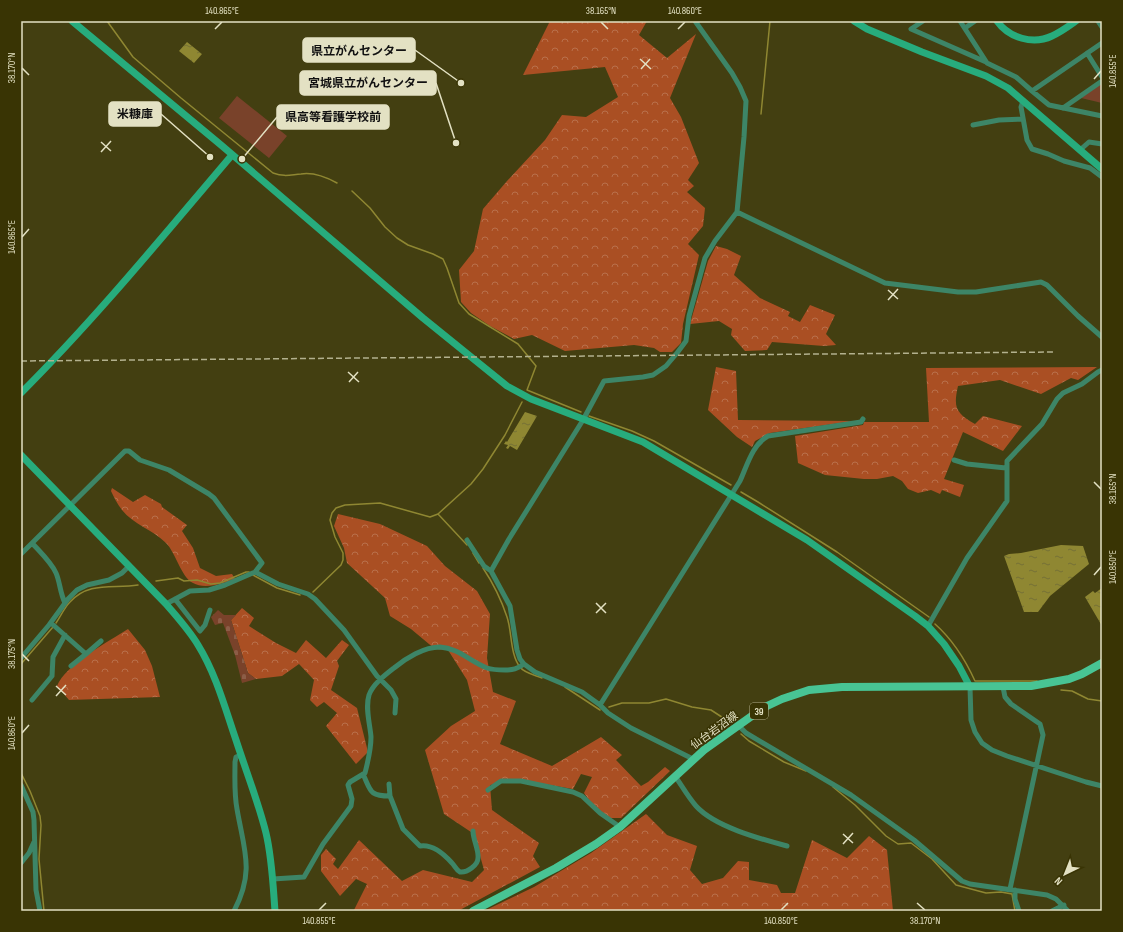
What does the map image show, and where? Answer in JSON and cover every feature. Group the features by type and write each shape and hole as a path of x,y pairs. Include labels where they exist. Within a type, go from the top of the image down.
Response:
{"main road":[{"name":"仙台岩沼線","path":"473,911 556,868 596,844 620,827 693,759 738,725 763,708 776,702 809,690 842,687 1031,686 1060,681 1082,674 1102,663"}],"street":[{"path":"72,21 423,318 507,386 531,399 642,442 732,494 819,548 928,626 949,650 970,687 971,720 975,732 982,743 992,750 1036,766 1102,786"},
{"path":"491,571 509,539 583,420 604,381 643,377 653,374 666,366 686,341 689,316 704,258 737,212 746,121 746,101 732,73 695,21"},
{"path":"854,21 867,29 994,80 1008,88 1102,169"},
{"path":"923,21 911,29 1016,77 1049,105 1102,116"},
{"path":"960,21 987,63"},
{"path":"965,28 975,21"},
{"path":"997,21 1012,35 1019,38 1033,40 1054,36 1076,21"},
{"path":"1098,21 1102,27"},
{"path":"1032,91 1102,43"},
{"path":"1087,53 1102,77"},
{"path":"1063,108 1102,82"},
{"path":"1023,101 1021,107 1023,119 1027,140 1032,149 1064,161 1090,168 1102,177"},
{"path":"972,125 999,120 1023,119"},
{"path":"1080,150 1089,142 1102,144"},
{"path":"21,393 62,352 103,306 232,155"},
{"path":"737,212 884,283 958,292 976,292 1041,282 1047,285 1078,316 1102,337"},
{"path":"928,626 968,558 1007,500 1007,461 1042,424 1052,407 1063,393 1082,384 1102,370"},
{"path":"600,704 740,481 756,447 763,439 768,436 861,422 863,419"},
{"path":"21,554 124,451 128,451 140,460 169,470 197,485 214,498 262,564 254,572 225,585 209,590 190,591 166,604"},
{"path":"21,455 166,604 193,637 208,664 218,687 260,809 266,834 273,879 275,911"},
{"path":"954,460 967,464 1006,468"},
{"path":"466,540 484,566 491,571 510,606 521,666"},
{"path":"32,543 53,568 65,603"},
{"path":"21,658 77,590 87,585 109,580 122,573 129,566"},
{"path":"254,572 278,584 308,594 315,599 344,630 380,680 391,690 396,699 395,713"},
{"path":"175,599 200,630"},
{"path":"193,637 205,625 210,610"},
{"path":"51,622 86,654"},
{"path":"32,700 52,676 54,657 65,635"},
{"path":"71,666 102,640"},
{"path":"273,879 304,877 319,850 351,806 352,799 348,787 349,784 365,773 371,747 368,705 370,694 380,680 397,665 427,649 439,647 448,648 485,668 493,670 512,670 521,666 536,672 576,689 600,704 608,713 631,728 693,759"},
{"path":"1003,687 1005,697 1011,704 1040,724 1043,735 1012,889 1019,911"},
{"path":"738,725 746,733 851,795 914,840 962,881 1047,895 1064,905 1068,911"},
{"path":"234,911 240,900 247,875 246,852 237,809 234,780 236,757 241,755"},
{"path":"363,774 371,792 378,796 390,796"},
{"path":"675,776 696,806 720,823 787,846"},
{"path":"488,790 501,781 521,781 573,792 582,796 600,813 620,827"},
{"path":"21,784 33,812 35,830 36,890 40,911"},
{"path":"389,784 390,796 403,829 420,846 426,845 435,849 462,872 470,869 478,861 479,856 473,837 473,831"},
{"path":"21,863 29,853 34,841"},
{"path":"1052,911 1064,905"}],"green space":[{"path":"550,21 647,21 639,35 667,58 696,34 670,98 681,117 699,163 688,180 694,186 687,192 705,208 703,226 688,244 699,255 683,324 681,343 672,352 660,352 654,348 634,345 565,351 532,335 514,339 490,326 471,313 461,302 459,270 474,251 483,209 545,140 562,115 586,117 618,97 605,67 523,75"},
{"path":"1102,83 1102,103 1081,98"},
{"path":"237,96 287,136 269,158 219,118"},
{"path":"716,246 727,249 741,256 734,275 760,298 790,312 788,316 800,322 810,305 835,315 826,334 836,345 824,346 772,342 767,350 745,351 731,335 732,329 719,321 690,324 708,261"},
{"path":"716,367 736,371 738,420 854,421 770,433 755,441 752,447 737,437 708,410"},
{"path":"1097,367 1078,380 1071,378 1041,394 1000,380 958,386 956,405 964,417 975,424 983,416 1022,426 1003,451 963,432 944,479 964,485 960,497 942,490 940,494 931,490 918,493 908,489 902,481 893,476 877,479 864,479 825,475 798,463 795,436 863,425 864,422 929,422 926,368"},
{"path":"112,488 133,502 145,495 161,504 162,507 187,525 182,531 193,548 200,568 216,576 232,574 235,579 209,586 193,583 185,576 170,547 161,538 132,519 122,510 111,491"},
{"path":"338,514 380,524 427,546 445,566 477,591 490,614 487,658 493,692 516,701 500,744 552,766 601,737 622,755 616,760 641,786 648,782 665,767 670,771 621,818 609,818 594,807 584,793 592,777 581,774 573,789 521,780 490,785 492,810 539,843 533,856 540,867 458,911 335,911 354,910 367,884 356,879 340,896 321,871 321,855 326,849 336,859 333,864 338,869 359,840 402,881 423,870 472,882 484,870 474,834 444,814 425,750 451,726 475,711 467,680 448,650 435,649 411,629 390,616 385,598 347,563 344,548 334,526"},
{"path":"242,608 254,618 249,626 276,643 296,653 306,640 326,658 342,640 349,645 337,661 339,666 331,690 357,708 368,752 356,764 326,726 337,713 324,702 317,707 310,700 314,680 299,664 282,676 256,679 248,673 231,620"},
{"path":"218,610 224,615 236,615 231,620 248,673 256,679 242,683 235,655 223,623 215,625 211,617"},
{"path":"128,629 145,650 152,666 160,697 69,700 57,686 62,678 88,654"},
{"path":"646,814 667,835 697,846 690,870 702,884 723,878 738,861 749,862 749,880 777,885 781,893 795,893 812,840 847,858 869,836 887,850 893,911 484,911 534,887 591,853"}],"water":[{"path":"187,42 202,54 194,63 179,51"},
{"path":"525,412 537,416 517,450 510,446 508,449 506,448 508,445 504,444 506,441 507,442"},
{"path":"1061,545 1083,546 1089,564 1050,596 1038,612 1024,612 1004,556"},
{"path":"1102,588 1102,626 1085,597 1093,591 1095,593"}],"waterway":[{"path":"107,21 133,57 273,173 284,175 315,174 337,183"},
{"path":"761,114 770,21"},
{"path":"352,191 370,208 385,227 397,238 408,245 443,259 459,303 469,314 518,344 536,366 527,390 581,412"},
{"path":"313,592 341,565 343,560 343,553 335,537 330,520 332,513 336,508 345,505 380,503 430,517 438,514 471,484 483,469 505,435 522,402"},
{"path":"589,416 632,431 654,441 731,485"},
{"path":"741,492 837,552 929,617"},
{"path":"438,514 467,545"},
{"path":"473,553 479,563"},
{"path":"483,568 505,610 509,623 514,656 517,662 524,671 542,678"},
{"path":"156,581 178,578 184,581 197,580 211,584 220,583 249,572"},
{"path":"253,575 277,588 300,595"},
{"path":"56,623 70,602 77,595 85,591 93,588 138,585"},
{"path":"935,624 958,650 975,681 1037,681"},
{"path":"21,664 53,627"},
{"path":"565,687 600,710"},
{"path":"1061,690 1072,691 1088,699 1102,701"},
{"path":"609,707 622,703 649,703 666,699 692,707 711,710 731,723"},
{"path":"741,734 749,741 784,762 806,771"},
{"path":"21,773 40,816 41,825 39,859 44,911"},
{"path":"833,787 855,805 886,836 898,844 911,843 932,859 956,885 986,893 1001,892 1012,894 1015,911"}],"railway":[{"path":"21,361 1053,352"}],"place":[{"name":"県立がんセンター","path":"461,83"},
{"name":"宮城県立がんセンター","path":"456,143"},
{"name":"米糠庫","path":"210,157"},
{"name":"県高等看護学校前","path":"242,159"}]}
